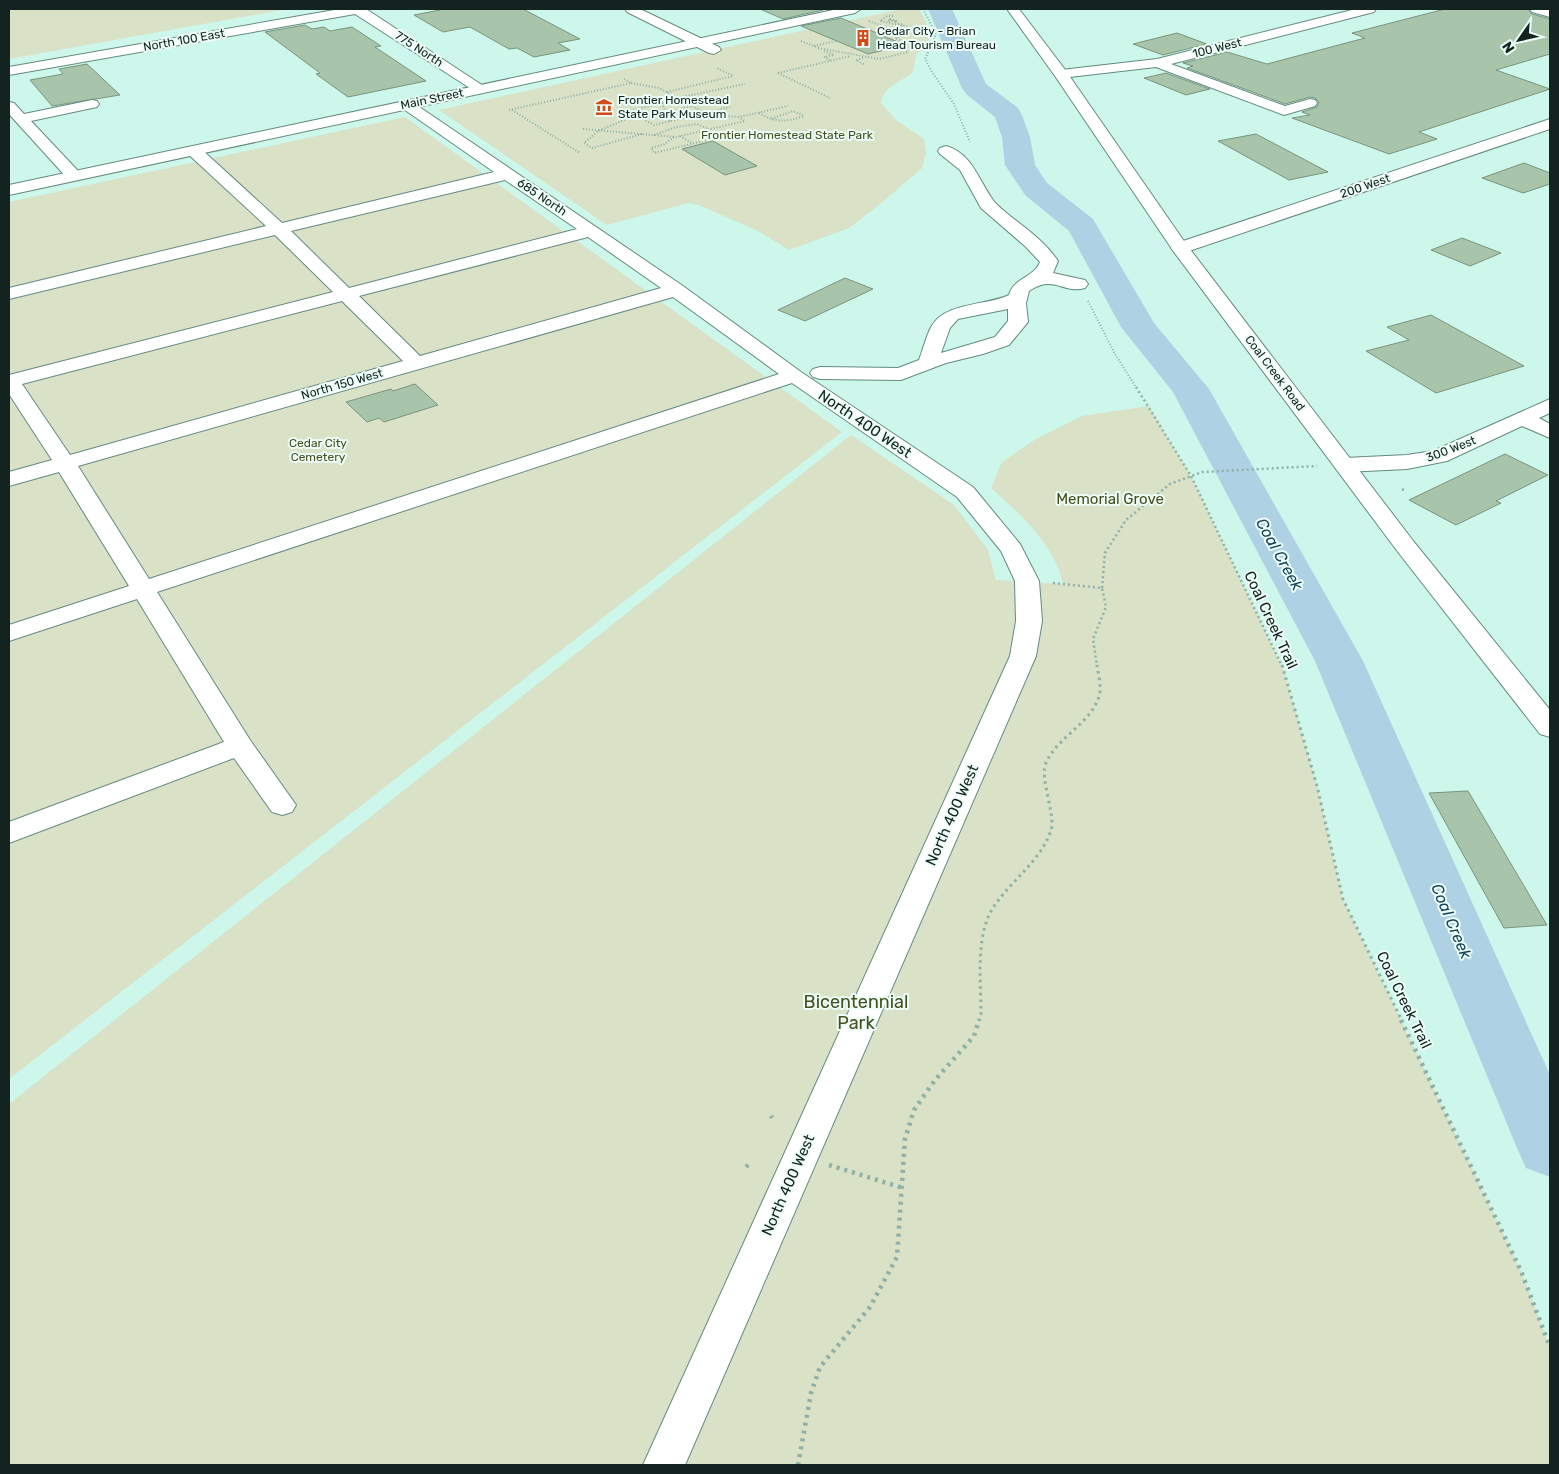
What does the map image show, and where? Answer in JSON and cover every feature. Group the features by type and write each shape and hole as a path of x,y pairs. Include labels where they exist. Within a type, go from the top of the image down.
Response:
{"street":[{"path":"631,9 714,50"},
{"name":"Main Street","path":"9,190 846,9"},
{"name":"Coal Creek Road","path":"1013,9 1061,74 1180,248 1406,547 1550,728"},
{"name":"100 West","path":"1061,74 1157,63 1370,9"},
{"path":"1536,9 1550,13"},
{"path":"309,27 360,11"},
{"name":"North 100 East","path":"9,71 360,11"},
{"name":"775 North","path":"360,11 481,89"},
{"path":"1157,63 1284,111 1310,103"},
{"path":"21,119 92,104"},
{"name":"685 North","path":"407,105 676,290"},
{"path":"9,106 74,176"},
{"name":"200 West","path":"1180,248 1550,124"},
{"path":"193,150 279,229 416,364"},
{"path":"946,151 966,166 987,204 1032,243 1049,261 1040,275"},
{"path":"9,293 508,174"},
{"path":"282,805 240,746 65,463 10,381 591,231"},
{"path":"9,633 807,374 901,374 927,364 976,350 1002,341 1018,322 1020,289 1040,275 1071,268"},
{"path":"1040,275 1079,284"},
{"name":"North 150 West","path":"9,479 676,290"},
{"name":"North 400 West","path":"664,1465 1023,656 1029,621 1027,581 1012,549 965,492 807,374 676,290"},
{"path":"927,364 941,326 952,315 1003,305 1018,298"},
{"name":"300 West","path":"1345,465 1407,462 1439,456 1550,405"},
{"path":"1522,418 1550,432"},
{"path":"9,832 240,746"}],"path":[{"path":"922,9 936,34"},
{"path":"888,21 892,19 895,10"},
{"path":"880,21 887,16 893,16"},
{"path":"892,19 896,20 895,22"},
{"path":"818,48 879,59 908,52 904,50 908,43 895,38 905,35 867,20"},
{"path":"880,21 904,26"},
{"path":"872,22 895,22 919,32"},
{"path":"889,29 900,28 936,34"},
{"path":"936,34 925,59 928,68 947,92 962,116 970,144"},
{"path":"796,38 834,55 824,57 831,60"},
{"path":"813,46 836,41"},
{"path":"830,98 777,73 853,55"},
{"path":"866,57 856,60 866,64"},
{"path":"597,64 632,83 659,88 705,113 739,117 788,106"},
{"path":"666,92 733,76 716,68"},
{"path":"580,153 510,110 632,83"},
{"path":"676,98 745,84"},
{"path":"680,100 630,111 654,125 730,107"},
{"path":"662,104 665,114 670,121"},
{"path":"642,134 592,148 584,143 598,131 637,115 665,114 692,106"},
{"path":"759,113 771,119 782,124 804,116 793,111 771,119"},
{"path":"691,125 695,123 701,114"},
{"path":"583,130 674,137 745,121 739,117"},
{"path":"654,135 672,128 697,124 708,130"},
{"path":"680,136 692,144"},
{"path":"674,137 663,145 651,148 654,153 712,139 737,137"},
{"name":"Coal Creek Trail","path":"1079,284 1115,354 1190,476 1283,668 1317,786 1343,899 1522,1271 1550,1348"},
{"path":"798,1465 811,1393 820,1367 870,1307 897,1256 905,1140 914,1110 935,1080 974,1036 981,1014 981,947 986,922 996,905 1035,859 1052,829 1044,766 1051,752 1094,709 1100,690 1093,639 1106,607 1102,588 1105,552 1126,520 1170,484 1202,472 1318,466"},
{"path":"1027,581 1102,588"},
{"path":"800,1156 903,1188"}],"green space":[{"path":"9,9 287,9 9,59"},
{"name":"Frontier Homestead State Park","path":"902,9 919,9 932,34 924,48 916,55 913,72 893,85 885,93 881,103 897,121 924,139 926,153 922,168 849,228 789,250 758,231 699,205 688,203 607,225 439,110"},
{"name":"Cedar City Cemetery","path":"405,117 842,432 9,1079 9,202"},
{"name":"Bicentennial Park","path":"1149,406 1191,476 1283,668 1317,786 1343,899 1521,1271 1550,1347 1550,1465 9,1465 9,1104 851,435 954,505 988,550 996,580 1063,584 1052,556 1035,531 991,488 1002,462 1036,439 1082,416"}],"building":[{"path":"438,9 523,9 580,39 558,43 570,50 534,57 517,48 509,49 470,27 443,32 414,15 440,10"},
{"path":"760,9 819,9 823,10 783,19"},
{"path":"1445,9 1528,9 1532,14 1550,19 1550,54 1496,70 1550,89 1419,132 1437,139 1389,154 1292,118 1310,115 1302,112 1317,107 1319,102 1315,98 1310,97 1285,104 1187,68 1193,66 1183,63 1227,52 1267,64 1365,38 1352,33"},
{"name":"Cedar City - Brian Head Tourism Bureau","path":"841,18 905,45 868,54 801,26"},
{"path":"305,25 312,29 324,27 330,31 352,27 381,46 375,47 426,81 348,97 316,74 320,73 265,32"},
{"path":"1177,33 1207,44 1163,55 1133,44"},
{"path":"87,64 120,95 52,106 30,80 63,74 59,69"},
{"path":"1166,73 1210,89 1186,95 1144,78"},
{"path":"1256,134 1328,172 1289,180 1218,141"},
{"path":"713,141 757,166 725,175 682,149"},
{"path":"1524,163 1550,173 1550,184 1523,193 1482,178"},
{"path":"1462,238 1501,253 1470,266 1431,250"},
{"path":"845,278 873,289 805,321 778,310"},
{"path":"1431,315 1524,366 1436,393 1366,351 1409,340 1387,327"},
{"path":"415,384 438,405 384,422 379,418 367,422 346,402 391,389 393,391"},
{"path":"1505,454 1548,475 1496,501 1501,503 1456,525 1409,500"},
{"path":"1468,791 1547,925 1504,928 1429,793"}],"waterway":[{"name":"Coal Creek","path":"940,9 975,88 1007,113 1016,137 1020,165 1036,189 1082,226 1139,327 1190,389 1339,661 1550,1148"}],"place":[{"name":"Cedar City - Brian Head Tourism Bureau","path":"863,38"},
{"name":"Frontier Homestead State Park Museum","path":"604,107"}],"park label":[{"name":"Memorial Grove","path":"1110,499"}]}
